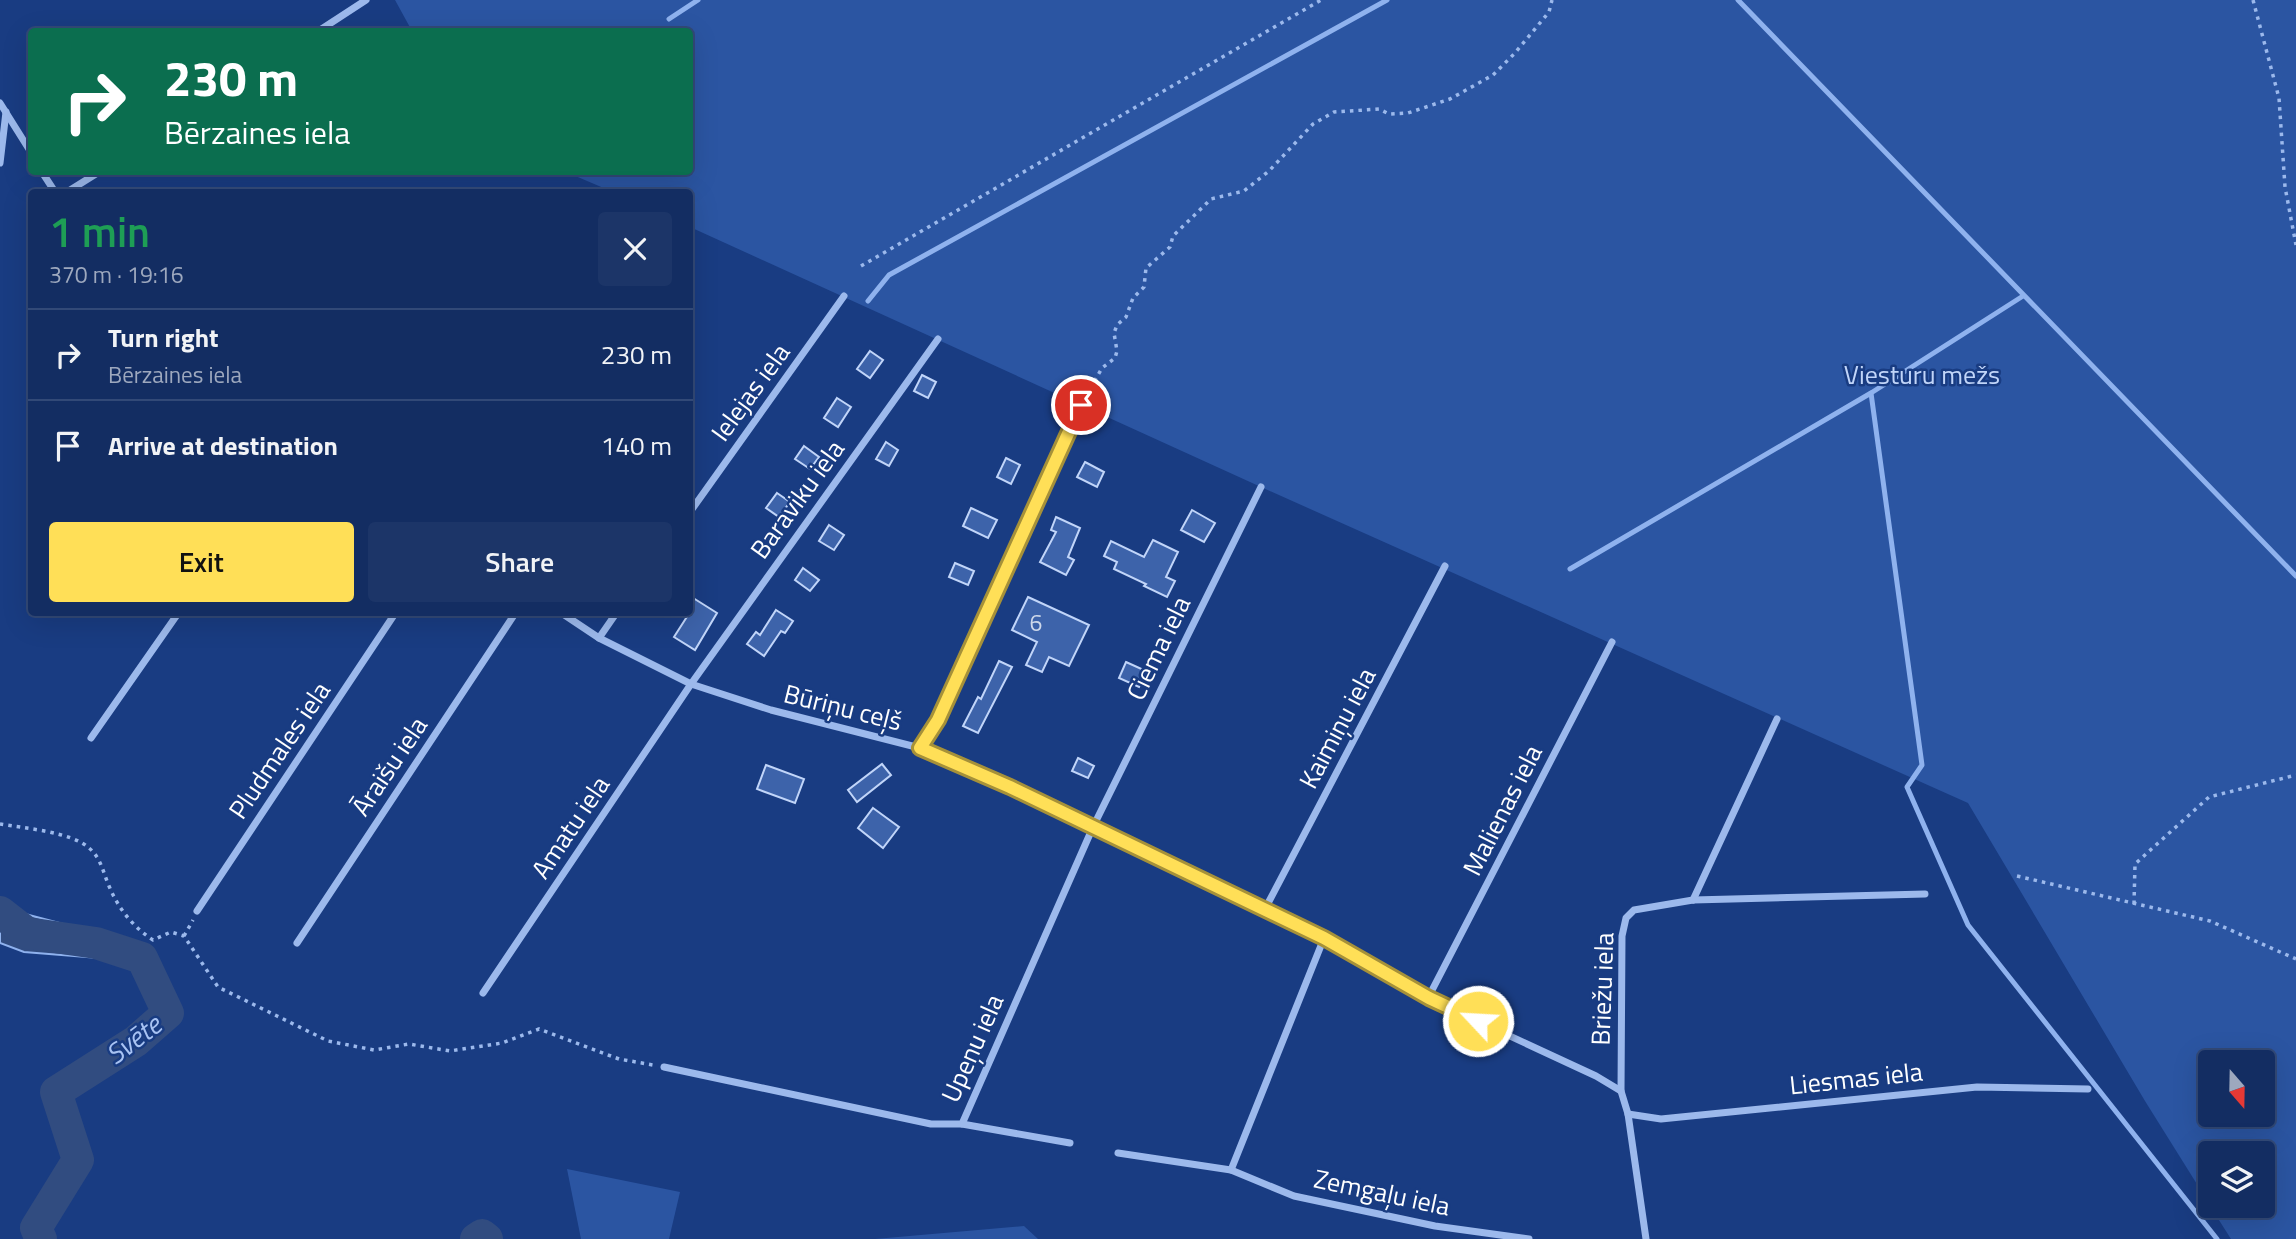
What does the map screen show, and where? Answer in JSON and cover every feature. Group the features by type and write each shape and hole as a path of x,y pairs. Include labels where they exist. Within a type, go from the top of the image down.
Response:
{"street":[{"path":"323,28 366,0"},
{"path":"0,103 28,148"},
{"path":"0,163 6,112"},
{"path":"72,189 94,175"},
{"name":"Ielejas iela","path":"693,508 844,296"},
{"name":"Baraviku iela","path":"691,684 938,339"},
{"path":"920,748 938,720 1081,405"},
{"name":"Ciema iela","path":"1093,827 1261,487"},
{"name":"Kaimiņu iela","path":"1265,909 1445,566"},
{"path":"91,738 176,616"},
{"name":"Pludmales iela","path":"197,911 393,616"},
{"name":"Āraišu iela","path":"297,943 513,616"},
{"name":"Būriņu ceļš","path":"566,616 599,638 691,684 771,710 920,748 1265,909 1324,938 1429,998 1596,1076 1621,1091"},
{"path":"599,638 614,616"},
{"name":"Malienas iela","path":"1429,998 1612,642"},
{"name":"Amatu iela","path":"483,993 691,684"},
{"path":"1693,900 1777,719"},
{"name":"Upeņu iela","path":"664,1067 931,1125 962,1124 1093,827"},
{"name":"Briežu iela","path":"1621,1091 1622,936 1626,918 1634,910 1693,900 1924,894"},
{"path":"1231,1170 1324,938"},
{"name":"Liesmas iela","path":"1628,1114 1661,1119 1978,1087 2088,1088"},
{"path":"1621,1091 1628,1114 1646,1239"},
{"path":"962,1124 1070,1143"},
{"name":"Zemgaļu iela","path":"1118,1153 1231,1170 1294,1196 1435,1226 1530,1239"}],"path":[{"path":"861,266 1321,0"},
{"path":"1081,405 1102,368 1115,358 1117,351 1114,333 1117,325 1126,317 1133,298 1144,287 1146,268 1170,247 1173,236 1211,198 1244,191 1269,171 1313,124 1334,112 1379,109 1389,114 1409,113 1450,99 1493,75 1549,12 1552,0"},
{"path":"2253,0 2279,97 2286,187 2296,244"},
{"path":"2134,904 2135,864 2209,797 2296,775"},
{"path":"0,824 56,834 87,846 100,860 110,888 125,915 141,932 153,940 172,932 184,936 218,987 328,1041 374,1050 409,1044 450,1051 502,1043 539,1029 619,1059 664,1067"},
{"path":"2017,876 2210,921 2296,959"},
{"path":"184,936 197,911"}],"green space":[{"name":"Viesturu mežs","path":"395,0 2296,0 2296,1239 2231,1239 2218,1218 2275,1218 2275,1141 2198,1141 2198,1186 1968,803 1261,487 693,228 693,189 606,189 573,175 693,175 693,28 410,28"},
{"path":"567,1169 680,1192 669,1239 581,1239"},
{"path":"1024,1226 1038,1239 875,1239"}],"shaded area":[{"path":"0,899 10,910 120,939 111,959 24,952 0,943"}],"building":[{"path":"870,351 883,360 870,378 857,369"},
{"path":"922,375 936,382 928,398 914,391"},
{"path":"837,398 851,407 838,427 824,418"},
{"path":"886,442 898,450 889,466 876,459"},
{"path":"804,446 819,457 810,469 795,459"},
{"path":"1006,458 1020,465 1011,484 997,477"},
{"path":"1085,462 1104,472 1097,487 1077,477"},
{"path":"777,493 790,502 779,517 766,508"},
{"path":"971,508 997,520 988,538 963,526"},
{"path":"1192,510 1215,523 1204,542 1181,530"},
{"path":"1056,517 1080,528 1068,557 1074,560 1066,575 1040,562 1056,532 1051,530"},
{"path":"829,525 844,535 834,550 819,541"},
{"path":"1153,540 1178,552 1166,577 1175,581 1167,597 1114,569 1117,562 1104,556 1111,541 1144,557"},
{"path":"955,563 974,571 968,585 949,577"},
{"path":"803,568 819,580 810,591 795,580"},
{"path":"1028,597 1089,625 1069,666 1049,657 1042,672 1026,665 1037,642 1012,630"},
{"path":"693,598 717,613 695,650 674,637 687,616 693,616"},
{"path":"776,610 793,621 785,633 781,631 764,656 747,644 756,632 760,635"},
{"path":"999,661 1012,667 978,733 963,726 978,697 981,699"},
{"path":"1126,662 1146,671 1139,687 1119,678"},
{"path":"1078,758 1094,766 1088,778 1072,771"},
{"path":"882,764 891,775 857,802 848,790"},
{"path":"766,765 804,779 795,803 757,789"},
{"path":"873,808 899,827 883,848 858,828"}],"waterway":[{"path":"669,19 698,0"},
{"path":"868,301 889,275 1387,0"},
{"path":"1738,0 2296,576"},
{"path":"1570,569 1871,393 2023,296"},
{"path":"1871,393 1922,765 1907,787 1968,925 2217,1239"},
{"name":"Svēte","path":"0,912 27,933 96,943 142,958 168,1013 136,1041 56,1092 78,1160 36,1228 41,1239"},
{"name":"Svēte","path":"476,1239 482,1235 487,1239"}],"route":[{"path":"1081,405 938,720 920,748 1010,787 1324,938 1429,998 1478,1021"}]}
